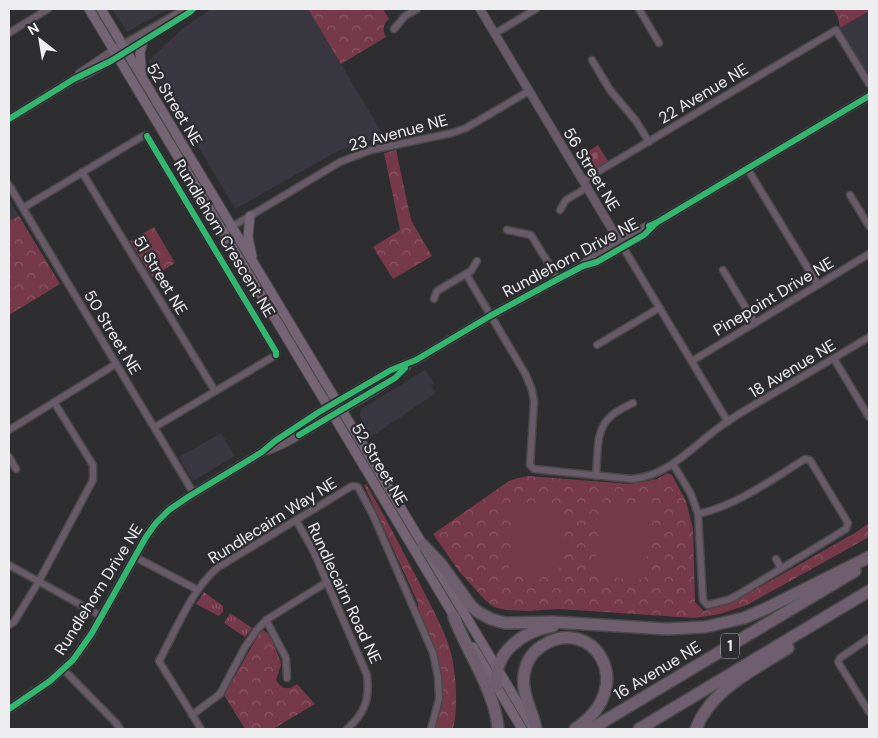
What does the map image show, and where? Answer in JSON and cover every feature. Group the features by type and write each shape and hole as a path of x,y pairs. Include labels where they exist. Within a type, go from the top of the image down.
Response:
{"highway":[{"path":"423,545 441,564 471,606 485,616 505,622 553,622 667,629 714,626 738,619 765,609 869,557"},
{"name":"16 Avenue NE","path":"591,729 869,562"},
{"name":"1","path":"639,729 869,591"},
{"path":"696,729 710,702 729,686 863,601 869,595"},
{"path":"454,617 460,635 491,697 498,729"},
{"path":"497,686 496,670 505,653 520,639 543,628 572,623"},
{"path":"535,729 524,686 526,665 540,647 552,641 567,638 581,641 597,652 605,664 608,679 605,694 599,707 589,719 575,729"}],"main road":[{"name":"52 Street NE","path":"89,9 522,729"},
{"name":"52 Street NE","path":"101,9 497,669 535,729"},
{"path":"142,79 140,53 143,40"},
{"path":"250,216 248,237 254,264"}],"street":[{"path":"9,33 48,9"},
{"path":"9,119 74,79 83,71 116,54 185,9"},
{"path":"124,48 143,40 192,9"},
{"path":"394,29 405,16 417,9"},
{"name":"56 Street NE","path":"480,9 728,422"},
{"path":"494,34 536,9"},
{"path":"638,9 659,43"},
{"name":"22 Avenue NE","path":"560,210 566,200 586,184 649,142 836,30 869,84"},
{"path":"592,60 610,90 636,121 649,142"},
{"name":"23 Avenue NE","path":"223,232 340,162 371,150 452,133 466,128 529,91"},
{"name":"Rundlehorn Drive NE","path":"9,709 33,694 64,670 84,646 146,537 169,510 262,452 275,441 328,407 391,370 410,363 490,316 583,266 594,256 621,244 641,229 656,223 869,96"},
{"name":"Rundlehorn Crescent NE","path":"23,208 82,172 147,136 204,229 276,355 155,427"},
{"path":"747,168 818,285"},
{"name":"51 Street NE","path":"82,172 215,392"},
{"name":"50 Street NE","path":"9,185 194,494"},
{"path":"850,195 869,226"},
{"path":"507,230 531,235 558,279"},
{"name":"Pinepoint Drive NE","path":"692,362 869,254"},
{"path":"434,299 437,291 471,271 477,261"},
{"path":"723,270 755,323"},
{"path":"466,274 490,316"},
{"path":"596,345 659,308"},
{"name":"18 Avenue NE","path":"490,316 526,375 532,390 534,402 530,465 534,469 596,476 643,478 655,474 673,464 728,422 869,337"},
{"path":"834,359 869,417"},
{"name":"Rundlehorn Drive NE","path":"262,452 279,447 333,416 395,378 410,363"},
{"path":"9,430 116,364"},
{"path":"9,625 14,622 39,581 93,480 92,465 54,402"},
{"path":"596,476 599,440 603,425 610,416 633,402"},
{"path":"9,457 16,469"},
{"path":"673,464 691,494 698,514 703,600 707,605 736,596 848,527 848,523 810,460 805,459 733,503 716,510 698,514"},
{"name":"Rundlecairn Way NE","path":"201,729 159,661 198,590 207,577 217,568 352,486 358,487 373,514 433,653 438,678 439,699 431,729"},
{"name":"Rundlecairn Road NE","path":"296,520 313,550 367,675 369,690 366,703 358,720 347,729"},
{"path":"135,557 198,590"},
{"path":"776,559 781,568"},
{"path":"9,565 101,616"},
{"path":"192,716 220,694 245,647 266,620 327,582"},
{"path":"266,620 286,658 286,678"},
{"path":"869,638 840,658 838,662 869,712"},
{"path":"64,670 120,729"}],"shaded area":[{"path":"112,9 168,9 127,32"},
{"path":"211,9 308,9 384,136 340,150 235,209 148,61 182,29"},
{"path":"869,11 869,76 840,28"},
{"path":"9,199 19,216 9,221"},
{"path":"425,370 434,383 431,385 436,393 371,437 360,417 361,409"},
{"path":"221,433 235,456 197,479 192,480 179,457"}],"green space":[{"path":"308,9 383,9 389,19 384,27 386,37 341,64"},
{"path":"833,9 869,9 869,11 840,28 838,17"},
{"path":"598,145 608,161 590,172 581,156"},
{"path":"396,150 411,220 432,256 393,279 373,247 400,230 384,153"},
{"path":"19,216 60,284 9,315 9,221"},
{"path":"154,227 175,263 152,277 130,241"},
{"path":"667,473 672,475 686,501 693,529 695,602 704,611 737,600 869,523 869,537 747,605 720,614 694,618 559,609 506,610 494,607 485,600 458,570 433,534 509,481 518,478 528,476 630,484 657,479"},
{"path":"366,484 415,575 448,643 456,686 456,709 453,729 435,729 441,695 441,681 436,654 418,609 418,603 364,485"},
{"path":"514,502 564,505 559,576 509,572"},
{"path":"600,506 650,509 645,580 595,576"},
{"path":"204,592 223,606 223,612 219,616 196,604"},
{"path":"230,613 252,628 245,637 224,623"},
{"path":"263,630 270,635 280,660 281,665 276,680 278,683 285,688 297,684 315,704 273,729 245,729 224,695 260,632"}],"cycle path":[{"path":"9,119 74,79 111,61 193,9"},
{"path":"649,226 869,96"},
{"path":"147,136 276,352 276,355"},
{"path":"9,709 50,681 73,660 92,633 146,537 169,510 262,452 275,441 319,412 391,370 416,360 490,316 558,279 583,266 597,262 644,235 656,223"},
{"path":"299,435 395,378 405,368"}]}
